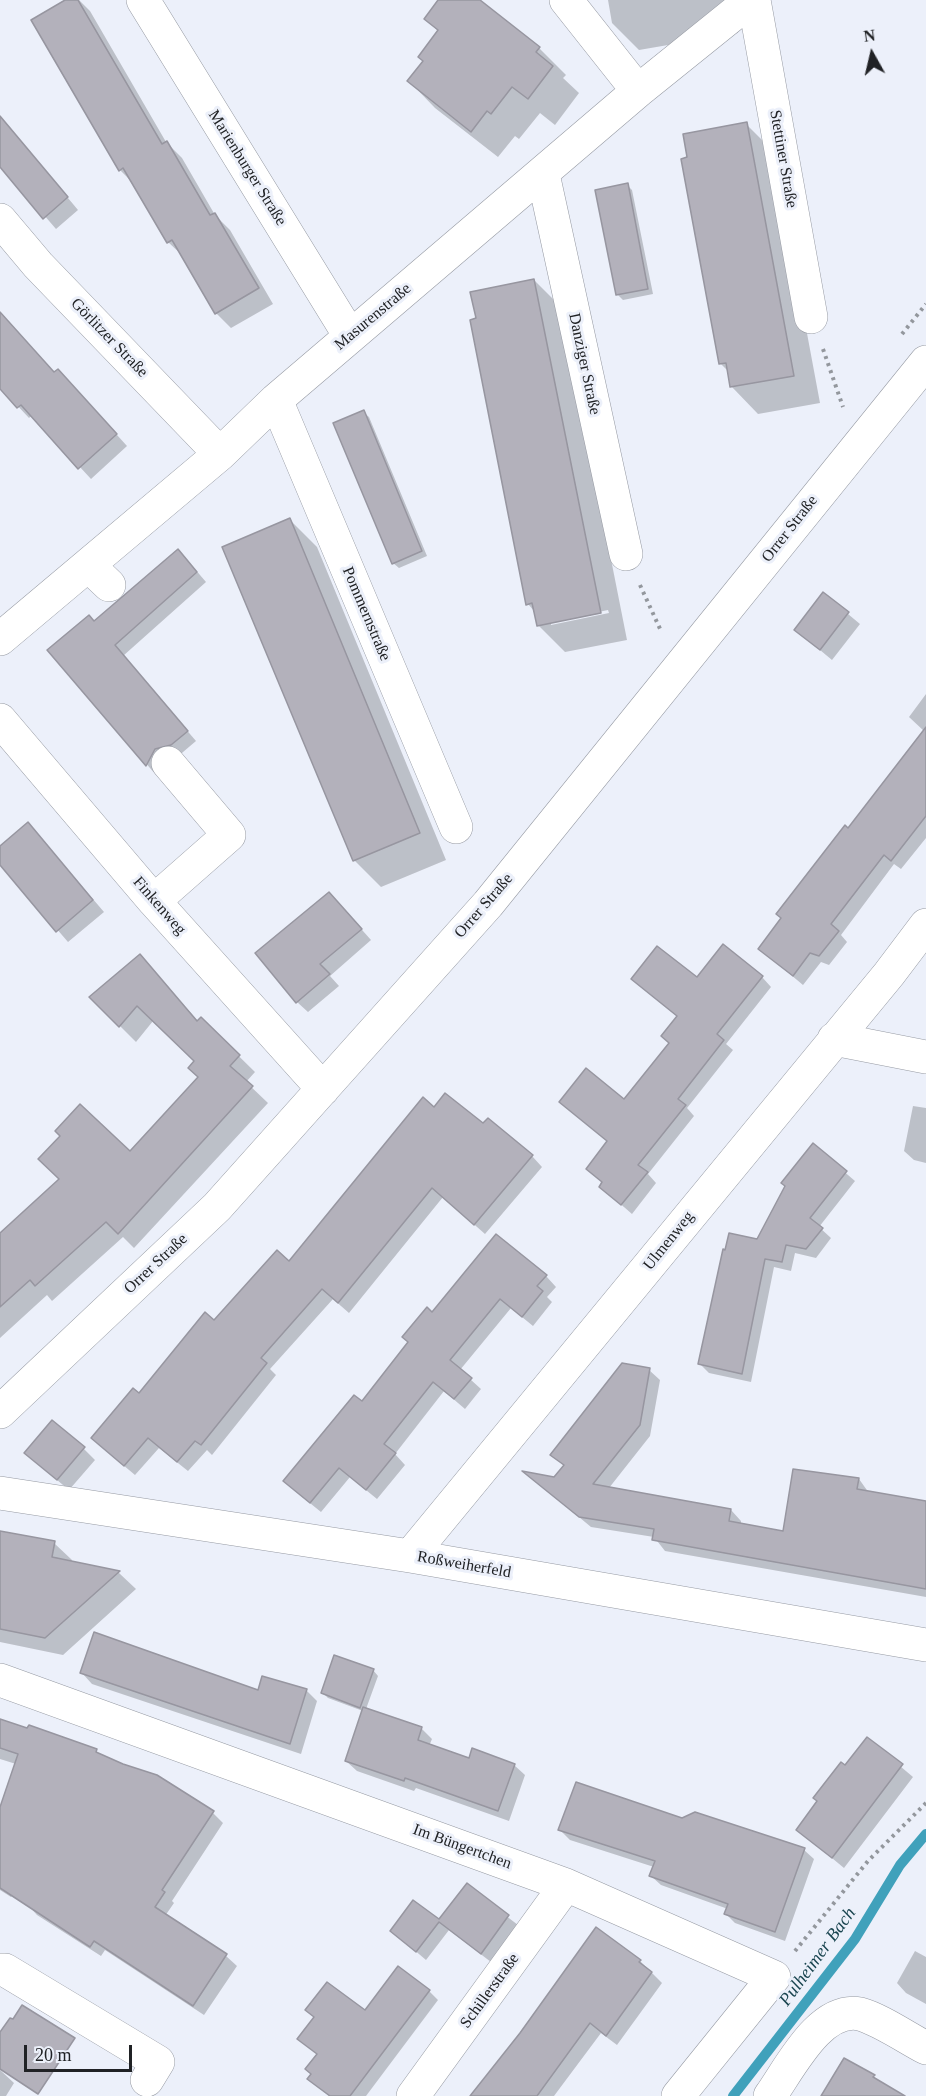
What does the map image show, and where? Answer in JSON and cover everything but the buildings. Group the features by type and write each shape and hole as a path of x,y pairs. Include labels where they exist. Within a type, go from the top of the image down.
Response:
{"street":[{"name":"Marienburger Straße","path":"143,0 350,336"},
{"path":"566,0 638,91"},
{"name":"Masurenstraße","path":"0,639 99,575 276,400 638,91 753,0"},
{"name":"Stettiner Straße","path":"753,0 812,317"},
{"name":"Danziger Straße","path":"543,174 626,554"},
{"name":"Görlitzer Straße","path":"0,219 38,265 220,454"},
{"name":"Orrer Straße","path":"0,1412 217,1207 323,1089 488,904 920,381"},
{"name":"Pommernstraße","path":"276,400 456,827"},
{"name":"Finkenweg","path":"0,720 154,901 323,1089"},
{"path":"154,901 229,836 168,763"},
{"name":"Ulmenweg","path":"410,1556 926,925"},
{"path":"834,1039 926,1057"},
{"name":"Roßweiherfeld","path":"0,1493 410,1556 926,1645"},
{"name":"Im Büngertchen","path":"0,1680 566,1885 774,1977"},
{"name":"Schillerstraße","path":"413,2096 566,1885"},
{"path":"0,1970 5,1970 158,2062 147,2080"},
{"path":"678,2096 774,1977"},
{"path":"770,2096 821,2025 839,2014 860,2014 926,2048"}],"path":[{"path":"812,317 843,407"},
{"path":"626,554 661,631"},
{"path":"774,1977 868,1861 926,1803"}],"waterway":[{"name":"Pulheimer Bach","path":"733,2096 855,1939 900,1865 926,1834"}]}
